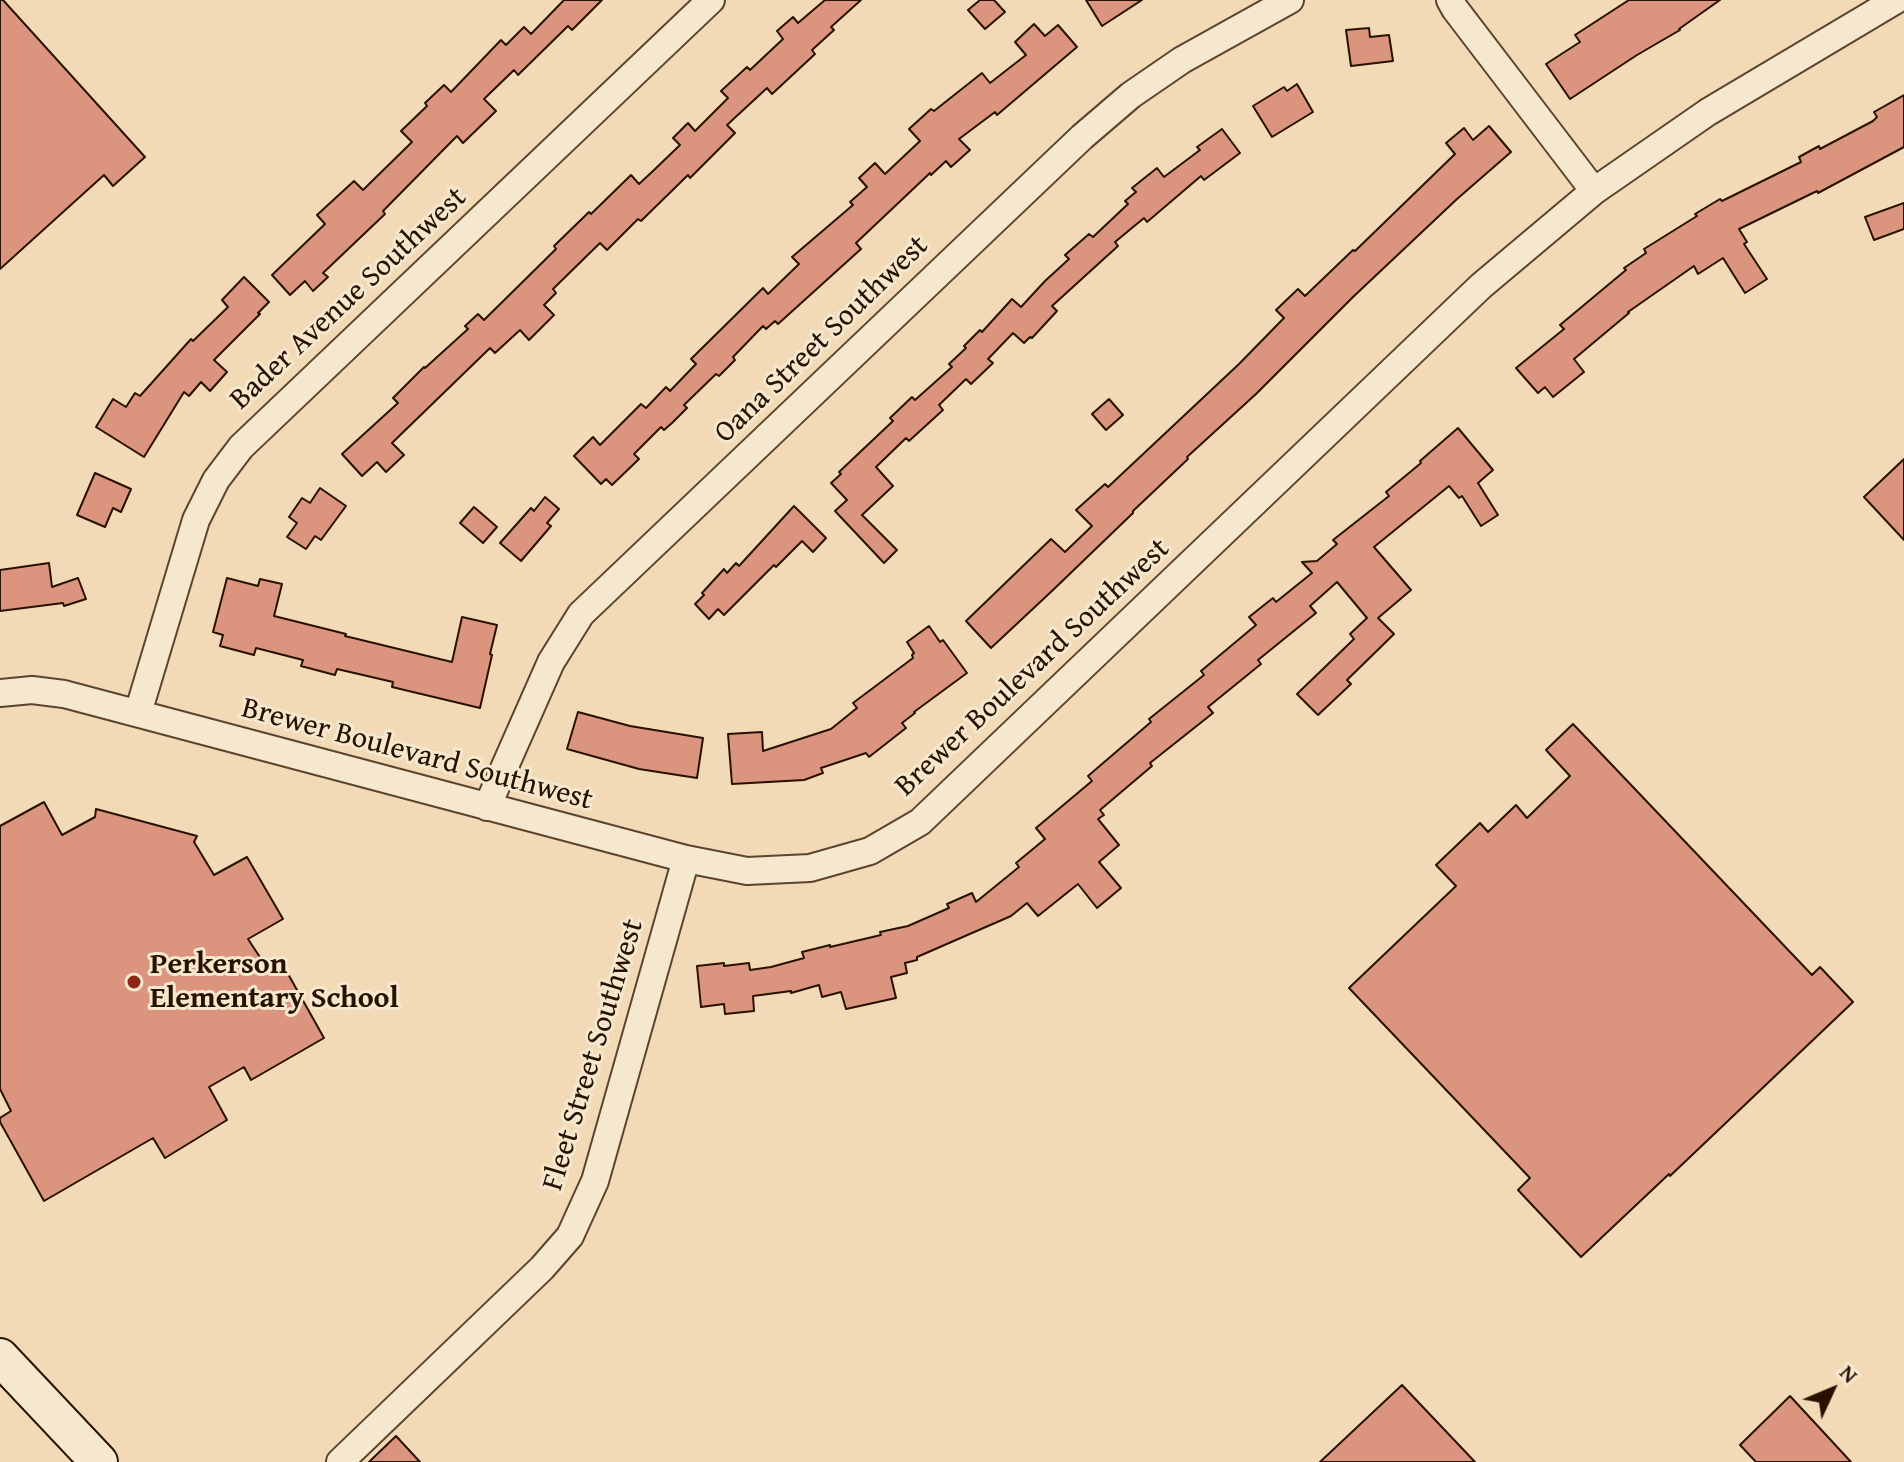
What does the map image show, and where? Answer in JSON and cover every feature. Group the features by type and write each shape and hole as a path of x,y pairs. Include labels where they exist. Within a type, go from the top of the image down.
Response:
{"street":[{"name":"Bader Avenue Southwest","path":"138,713 196,520 216,480 241,447 711,0"},
{"name":"Oana Street Southwest","path":"487,807 551,662 581,614 1082,137 1131,95 1182,60 1290,0"},
{"path":"1450,0 1594,191"},
{"name":"Brewer Boulevard Southwest","path":"0,693 32,690 64,694 686,859 747,871 810,868 870,851 920,822 1481,286 1594,191 1708,112 1896,0"},
{"name":"Fleet Street Southwest","path":"340,1462 542,1268 570,1236 595,1181 686,859"},
{"path":"0,1357 99,1462"}],"building":[{"path":"0,0 145,157 113,186 104,175 0,269"},
{"path":"564,0 602,0 572,30 568,26 518,75 514,70 484,99 496,111 463,143 457,136 383,211 385,214 323,273 328,277 313,291 305,281 290,295 272,275 325,224 317,215 354,181 363,190 412,142 401,131 444,85 451,92 501,40 506,45 524,27 531,34"},
{"path":"825,0 861,0 831,27 834,30 812,50 815,54 772,94 767,88 727,125 735,133 690,178 688,175 607,250 600,243 553,289 556,293 544,305 554,315 529,340 520,330 495,353 490,348 392,443 404,455 386,472 377,462 362,476 342,454 398,403 393,398 468,329 465,326 478,314 484,320 556,249 554,246 631,175 639,184 653,171 680,145 673,138 688,123 695,131 728,98 721,91 747,67 750,70 783,39 777,31 793,17 798,23"},
{"path":"980,0 994,0 1005,12 985,29 968,10"},
{"path":"1086,0 1142,0 1102,26"},
{"path":"1629,0 1720,0 1680,30 1570,99 1546,64 1580,42 1575,35"},
{"path":"1034,24 1045,36 1058,25 1077,47 997,115 995,112 959,139 970,150 951,167 946,161 930,173 856,243 861,249 778,324 775,321 766,329 763,326 719,376 716,374 684,405 687,408 672,423 664,430 661,427 634,454 639,459 612,485 606,479 601,484 574,456 593,437 600,445 641,404 646,408 666,387 670,391 696,364 691,359 763,288 768,294 799,264 792,257 853,205 850,202 867,187 859,178 875,163 885,174 920,141 909,129 931,109 934,111 982,73 990,83 1026,55 1015,42"},
{"path":"1369,28 1370,37 1389,35 1393,61 1351,66 1346,30"},
{"path":"1297,84 1313,112 1272,137 1253,106 1284,87 1287,91"},
{"path":"1904,95 1904,147 1818,193 1739,229 1747,242 1744,244 1767,279 1745,293 1723,258 1698,274 1694,266 1628,312 1574,359 1584,372 1553,397 1545,387 1538,393 1516,368 1564,329 1560,325 1626,270 1624,268 1646,253 1644,249 1720,199 1722,201 1801,162 1799,157 1873,121 1877,117 1874,112"},
{"path":"1489,126 1511,152 1353,297 991,648 966,621 1051,539 1065,552 1092,526 1076,510 1105,484 1108,487 1239,364 1284,318 1276,310 1298,289 1305,296 1455,154 1446,143 1464,128 1473,140"},
{"path":"1222,129 1240,153 1204,180 1201,176 1147,222 1144,218 1115,242 1118,246 1052,306 1057,311 1032,338 1024,343 1013,333 988,359 993,363 971,384 966,379 939,405 943,410 909,441 906,438 876,467 893,486 862,515 897,550 884,563 835,511 847,500 831,483 841,474 839,472 893,421 890,418 912,397 915,400 952,367 949,364 966,348 964,346 980,330 982,332 1012,299 1021,307 1069,259 1065,255 1089,234 1093,237 1128,204 1125,201 1136,192 1132,188 1157,168 1164,177"},
{"path":"1904,203 1904,229 1874,240 1865,217"},
{"path":"244,277 269,302 214,360 227,372 210,391 201,382 189,396 184,392 144,457 96,427 113,399 126,407 135,393 140,396 191,339 193,341 228,307 222,300"},
{"path":"1109,399 1123,415 1106,430 1092,414"},
{"path":"1458,428 1493,470 1478,483 1498,515 1481,526 1462,496 1459,498 1449,486 1374,547 1411,590 1378,618 1394,634 1347,680 1351,684 1318,715 1297,694 1354,639 1350,634 1367,618 1337,582 1310,606 1316,613 1258,660 1261,664 1208,707 1213,713 1150,763 1152,766 1100,810 1104,815 1098,819 1119,845 1099,862 1121,888 1097,908 1078,884 1038,916 1027,903 1011,916 905,963 907,973 891,977 896,998 846,1009 841,992 822,997 819,985 791,993 753,996 754,1011 725,1014 724,1004 701,1007 697,966 749,963 750,970 771,967 804,958 802,952 908,926 949,908 947,904 972,893 976,902 1019,867 1016,863 1045,839 1036,828 1092,781 1088,776 1151,722 1149,719 1204,675 1201,671 1256,625 1249,617 1273,598 1276,602 1312,573 1302,562 1317,561 1337,544 1333,540 1389,496 1386,492"},
{"path":"1904,459 1904,540 1864,497"},
{"path":"95,473 131,489 121,512 113,508 105,527 77,515"},
{"path":"320,488 346,506 321,540 315,536 306,549 287,537 297,523 289,517 302,498 310,503"},
{"path":"545,497 559,509 547,523 551,526 521,561 500,543"},
{"path":"794,506 826,538 813,552 802,541 724,615 718,609 709,619 695,604 704,595 702,593 724,569 727,573 736,563 739,566"},
{"path":"474,507 497,527 483,543 460,523"},
{"path":"49,563 52,587 78,578 86,599 64,606 63,603 0,611 0,570"},
{"path":"227,578 258,586 260,579 282,584 274,616 452,662 462,617 497,625 480,708 392,687 393,682 337,669 335,675 301,666 303,660 256,648 254,655 220,646 223,635 213,632"},
{"path":"929,626 967,673 914,712 902,723 906,728 869,757 866,753 821,768 823,773 804,780 732,784 728,734 762,732 763,751 831,729 857,708 853,703 913,658 914,653 907,642"},
{"path":"578,712 630,726 703,738 697,778 639,769 567,749"},
{"path":"1573,724 1812,975 1820,967 1853,1002 1581,1257 1518,1190 1530,1178 1349,988 1456,886 1436,865 1480,823 1488,832 1516,805 1527,818 1570,776 1546,750"},
{"path":"44,802 62,835 95,817 96,809 197,836 194,842 214,875 247,857 283,919 248,939 269,971 283,965 324,1038 251,1080 244,1067 209,1087 227,1120 165,1158 153,1138 44,1201 0,1122 0,1118 11,1111 0,1089 0,826"},
{"path":"1402,1385 1475,1462 1320,1462"},
{"path":"1790,1396 1851,1462 1756,1462 1740,1445"},
{"path":"396,1436 420,1462 369,1462"}],"place":[{"name":"Perkerson Elementary School","path":"134,982"}]}
